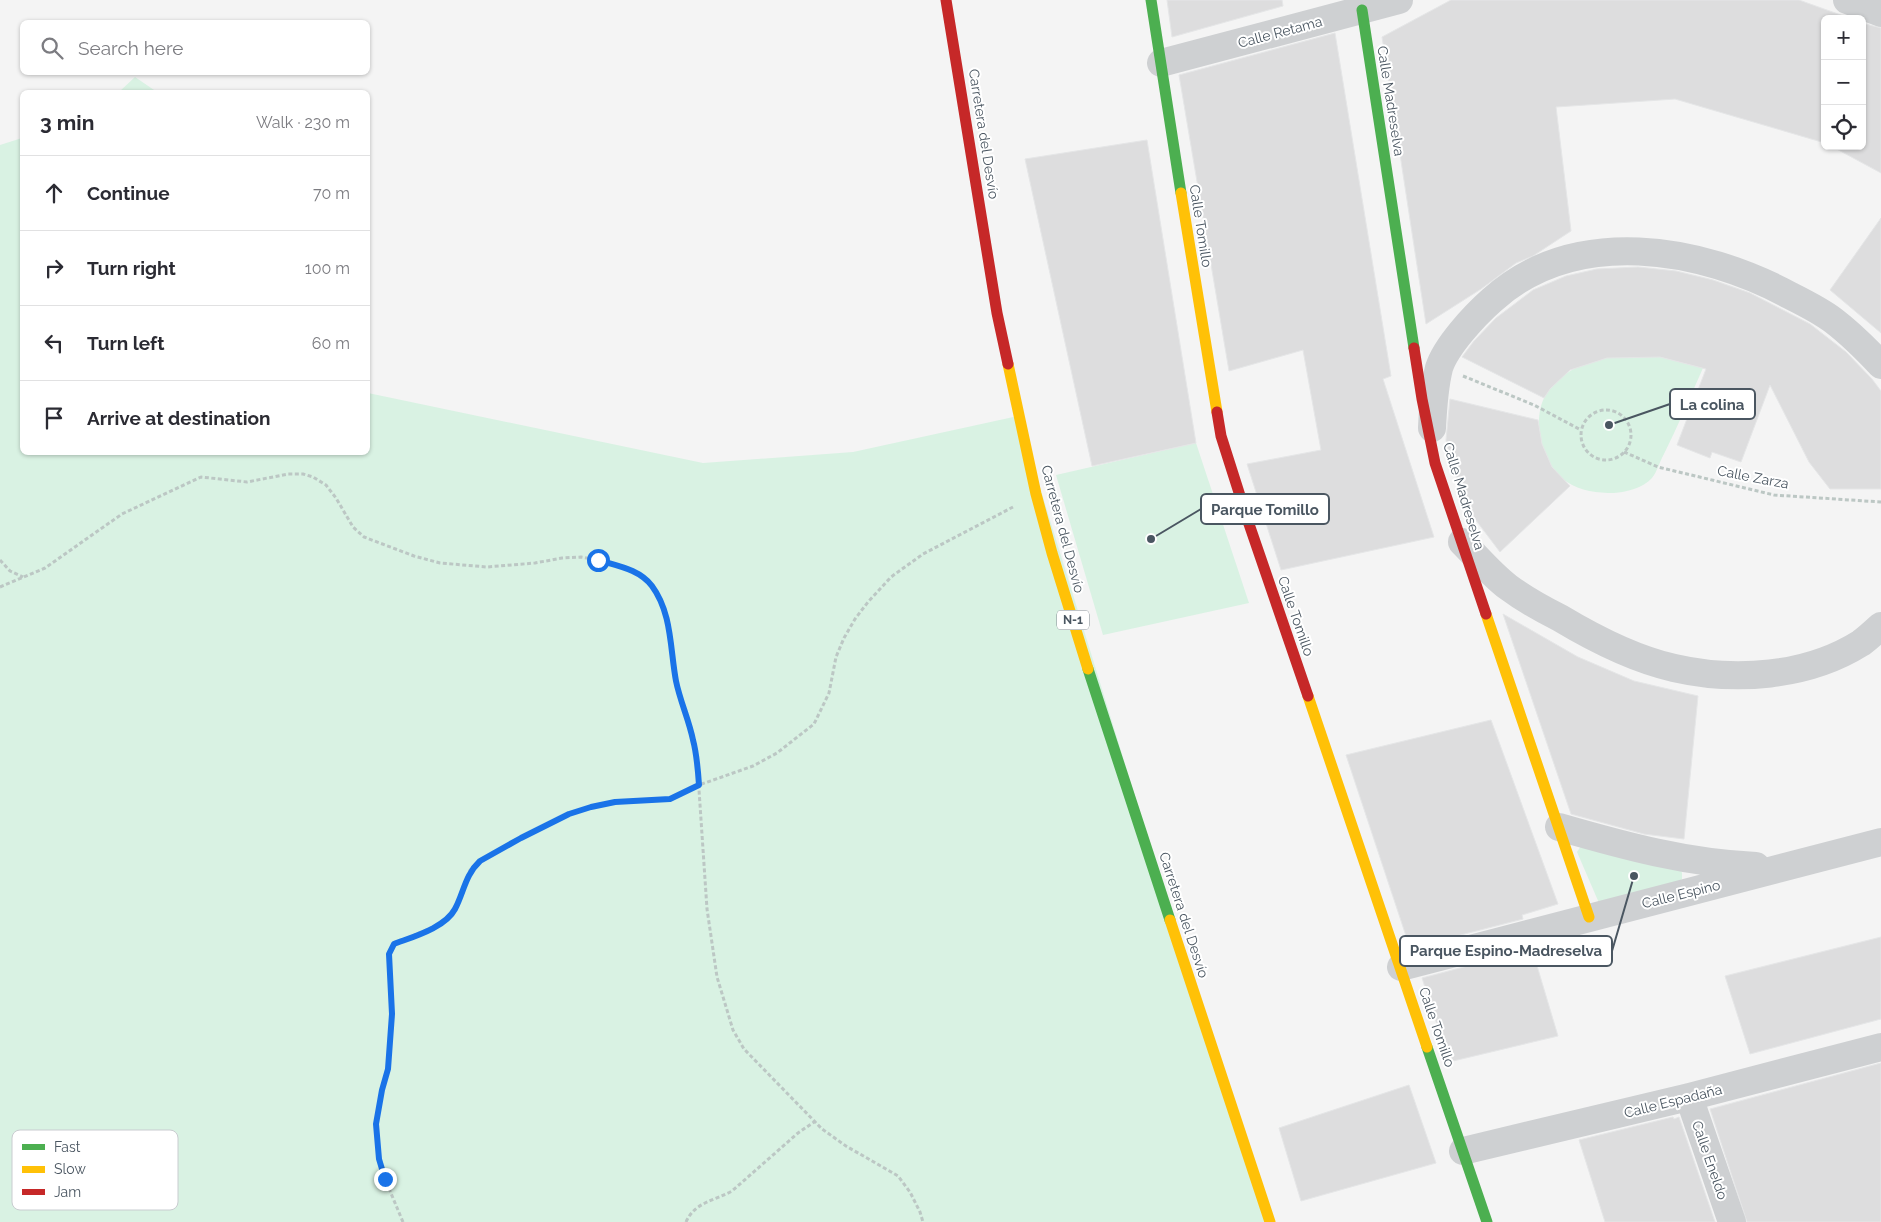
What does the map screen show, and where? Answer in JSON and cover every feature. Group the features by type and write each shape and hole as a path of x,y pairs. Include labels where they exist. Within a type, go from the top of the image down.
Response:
{"main road":[{"name":"Carretera del Desvío","path":"946,0 997,314 1036,494 1094,689 1270,1222"},
{"name":"Calle Tomillo","path":"1151,0 1195,286 1221,436 1248,524 1487,1222"},
{"name":"Calle Madreselva","path":"1362,10 1422,399 1435,463 1589,917"}],"street":[{"name":"Calle Retama","path":"1161,63 1399,0"},
{"path":"1847,0 1881,13"},
{"path":"1431,443 1433,400 1440,366 1472,318 1505,288 1541,268 1570,258 1603,252 1664,253 1695,258 1766,282 1833,320 1856,339 1881,365"},
{"path":"1462,542 1508,586 1546,611 1586,633 1642,658 1674,668 1743,675 1790,671 1837,655 1861,643 1881,626"},
{"name":"Calle Espino","path":"1559,827 1640,850 1712,863 1786,867"},
{"name":"Calle Espino","path":"1401,967 1881,842"},
{"name":"Calle Espadaña","path":"1463,1151 1689,1097 1881,1047"},
{"name":"Calle Eneldo","path":"1689,1097 1732,1222"}],"path":[{"path":"1440,366 1534,405 1581,430"},
{"path":"1606,410 1614,411 1621,415 1630,429 1631,437 1629,445 1624,452 1610,460 1594,458 1583,446 1580,438 1581,430 1584,422 1590,416 1606,410"},
{"name":"Calle Zarza","path":"1624,452 1658,467 1774,495 1881,502"},
{"path":"0,587 44,568 122,514 201,477 247,482 288,474 303,474 314,477 326,486 336,498 353,527 364,537 414,556 440,563 487,567 535,563 562,558 580,558 598,560 640,574 652,586 662,604 668,626 676,681 693,738 697,760 702,864 707,909 717,976 733,1030 744,1049 822,1130 898,1176 910,1192 923,1222"},
{"path":"403,1222 385,1179 379,1159 377,1132 378,1109 388,1069 392,1014 389,954 394,944 440,924 454,911 470,870 480,861 548,823 591,807 615,802 670,799 699,785 753,766 777,753 814,724 829,694 836,657 844,638 855,618 891,577 923,554 1036,494"},
{"path":"0,560 10,571 23,576"},
{"path":"686,1222 690,1213 700,1204 722,1197 732,1191 798,1133 814,1122"}],"green space":[{"path":"135,77 154,90 121,90"},
{"path":"20,139 20,455 370,455 370,393 703,463 853,452 1018,416 1266,1222 0,1222 0,145"},
{"path":"1620,357 1660,357 1703,368 1652,478 1634,489 1624,492 1602,493 1578,488 1558,475 1545,454 1539,431 1541,407 1545,396 1556,381 1580,366 1598,360"},
{"path":"1196,443 1249,603 1103,635 1056,475"},
{"path":"1581,846 1679,866 1682,879 1678,883 1599,903 1577,852"}],"building":[{"path":"1167,0 1282,0 1283,6 1172,37"},
{"path":"1451,0 1799,0 1841,15 1821,15 1821,142 1675,99 1556,107 1571,231 1533,256 1516,263 1481,289 1426,324 1382,37"},
{"path":"1866,24 1881,28 1881,173 1838,150 1866,150"},
{"path":"1335,33 1391,376 1383,379 1434,537 1281,570 1247,464 1321,450 1303,350 1229,371 1179,75"},
{"path":"1147,140 1196,443 1092,466 1025,159"},
{"path":"1881,218 1881,333 1830,290"},
{"path":"1638,267 1676,271 1713,280 1750,293 1810,324 1846,352 1881,391 1881,489 1830,489 1809,462 1770,385 1741,462 1712,452 1710,458 1677,445 1706,369 1660,357 1607,358 1570,370 1550,389 1544,398 1462,357 1496,318 1533,290 1566,276 1597,269"},
{"path":"1450,399 1538,420 1542,444 1552,467 1570,486 1500,552 1475,519 1464,499 1450,459 1446,440"},
{"path":"1503,614 1578,657 1634,681 1698,696 1684,839 1644,834 1571,814"},
{"path":"1491,720 1558,904 1522,915 1523,919 1410,948 1346,755"},
{"path":"1881,937 1881,1019 1750,1054 1725,976"},
{"path":"1532,949 1558,1036 1449,1062 1422,978"},
{"path":"1881,1063 1881,1222 1747,1222 1710,1109"},
{"path":"1409,1085 1436,1163 1301,1201 1279,1128"},
{"path":"1673,1117 1674,1119 1679,1117 1715,1222 1605,1222 1579,1140"}],"traffic: fast":[{"path":"1151,0 1181,193"},
{"path":"1362,10 1414,348"},
{"path":"1088,669 1170,920"},
{"path":"1427,1047 1487,1222"}],"traffic: slow":[{"path":"1181,193 1217,412"},
{"path":"1008,364 1036,494 1088,669"},
{"path":"1486,614 1589,917"},
{"path":"1308,696 1427,1047"},
{"path":"1170,920 1270,1222"}],"traffic: jam":[{"path":"946,0 997,313 1008,364"},
{"path":"1414,348 1435,463 1486,614"},
{"path":"1217,412 1221,436 1249,524 1308,696"}],"place":[{"name":"La colina","path":"1609,425"},
{"name":"Parque Tomillo","path":"1151,539"},
{"name":"Parque Espino-Madreselva","path":"1634,876"}],"route":[{"path":"385,1179 379,1159 376,1124 388,1069 392,1014 389,954 394,944 440,924 454,911 470,870 492,853 548,823 591,807 615,802 670,799 699,785 693,738 676,681 673,653 662,604 652,586 640,574 598,560"}]}
